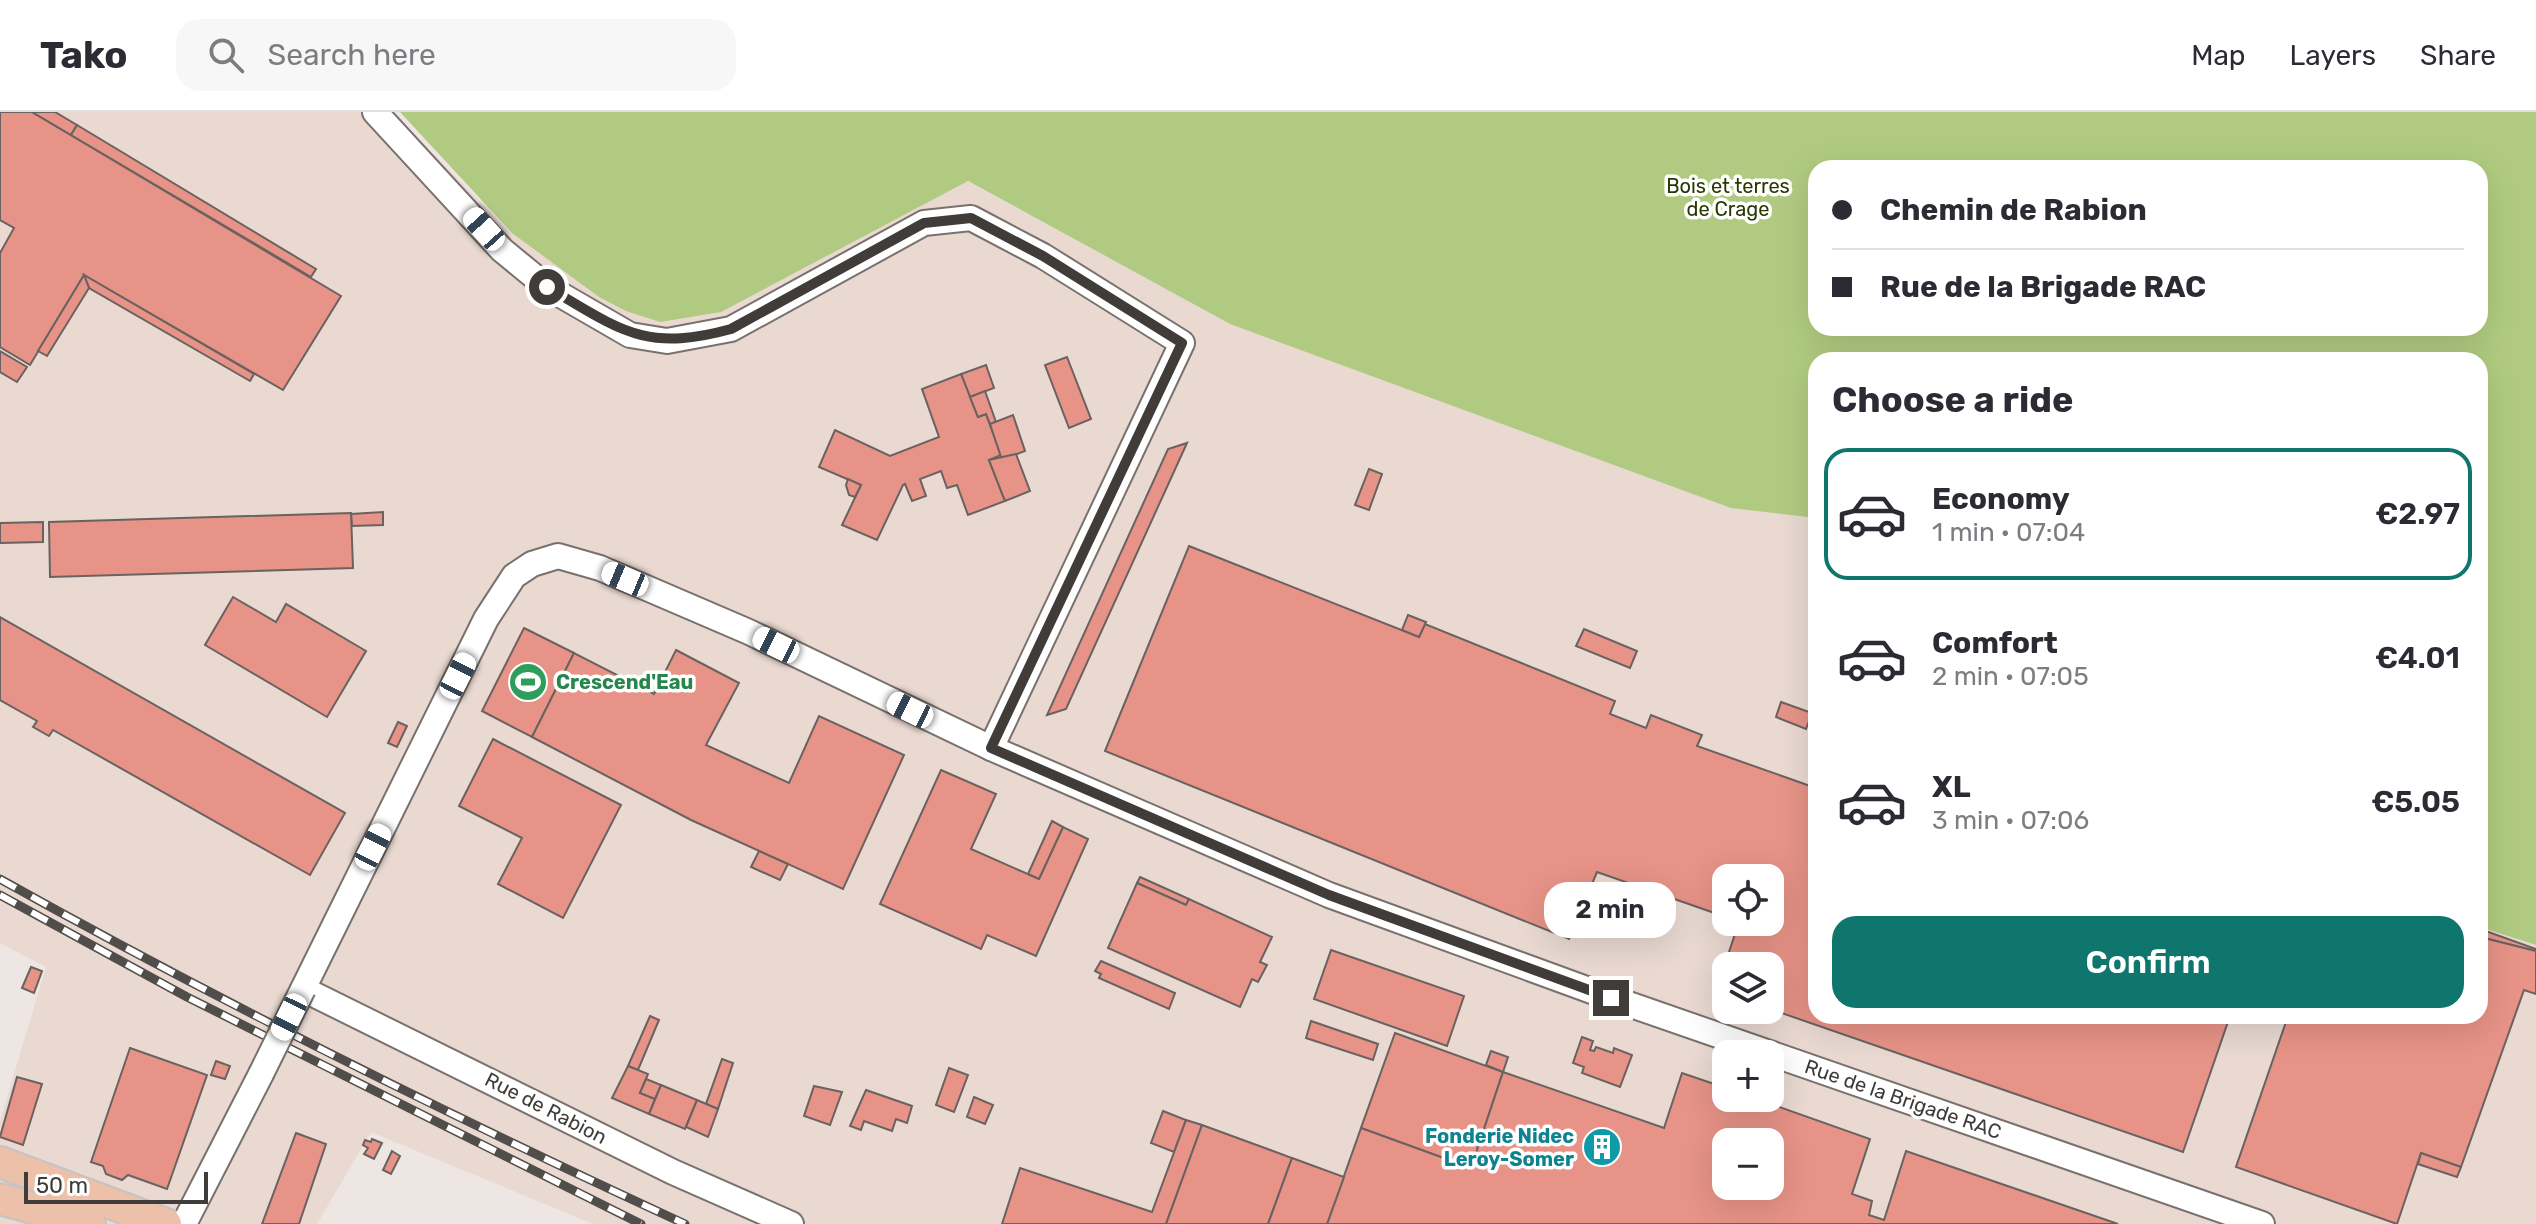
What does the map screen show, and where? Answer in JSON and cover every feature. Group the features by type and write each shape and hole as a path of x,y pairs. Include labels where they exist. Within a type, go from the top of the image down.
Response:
{"main road":[{"path":"0,1162 166,1224"},
{"path":"0,1199 90,1224"}],"street":[{"path":"375,112 502,250 547,287 630,335 667,341 731,329 924,223 971,218 1043,256 1182,343 991,748"},
{"name":"Rue de la Brigade RAC","path":"184,1224 486,619 514,576 532,564 558,556 600,568 749,632 991,748 1329,895 1611,998 2262,1224"},
{"name":"Rue de Rabion","path":"303,989 673,1172 791,1224"}],"shaded area":[{"path":"0,112 392,112 511,233 720,312 967,181 1230,324 1808,511 1808,1024 2488,1024 2488,930 2536,945 2536,1224 593,1224 371,1132 317,1224 0,1224 0,1121 46,967 0,943"}],"green space":[{"name":"Bois et terres de Crage","path":"400,112 2536,112 2536,945 2488,930 2488,352 1808,352 1808,517 1731,508 1230,324 968,181 721,312 660,322 626,311 599,297 512,233"}],"building":[{"path":"0,112 32,112 341,296 283,390 84,275 30,365 0,347 0,253 14,228 0,220"},
{"path":"32,112 55,112 77,125 71,135"},
{"path":"77,125 316,269 311,277 71,135"},
{"path":"84,275 254,374 250,381 89,288"},
{"path":"84,275 89,288 47,356 38,351"},
{"path":"0,351 27,367 17,382 0,372"},
{"path":"1067,357 1091,419 1069,428 1045,365"},
{"path":"986,365 994,388 970,397 961,374"},
{"path":"961,374 978,417 986,414 1001,455 989,460 1005,501 968,515 957,485 947,488 941,471 920,479 926,496 912,501 903,485 877,540 842,525 861,485 819,467 835,430 890,456 939,437 922,389"},
{"path":"985,391 996,422 990,424 986,414 978,417 970,397"},
{"path":"1013,415 1025,451 1002,460 990,424"},
{"path":"1187,443 1066,709 1047,715 1168,449"},
{"path":"1016,454 1030,491 1005,501 989,460"},
{"path":"1369,469 1382,474 1369,510 1355,505"},
{"path":"848,479 861,485 855,497 849,495"},
{"path":"383,512 383,525 352,526 351,514"},
{"path":"351,513 353,568 50,577 49,522"},
{"path":"43,522 43,542 0,543 0,523"},
{"path":"1189,546 1419,637 1425,624 1615,701 1610,714 1646,728 1651,715 1702,735 1697,746 1808,785 1808,1022 1784,1014 1784,952 1729,952 1734,936 1784,936 1784,864 1712,864 1712,912 1597,872 1569,939 1105,751"},
{"path":"233,597 276,622 286,604 366,651 327,717 205,645"},
{"path":"1408,615 1426,622 1419,637 1402,630"},
{"path":"0,617 345,813 310,875 53,730 49,736 33,727 37,721 0,700"},
{"name":"Crescend'Eau","path":"524,628 574,653 532,737 482,711"},
{"path":"1584,629 1637,651 1630,668 1576,646"},
{"path":"676,650 739,683 706,745 789,783 819,716 904,755 843,889 691,820 532,737 574,653 654,694"},
{"path":"1781,702 1808,712 1808,724 1806,729 1776,717"},
{"path":"398,722 407,726 397,747 388,743"},
{"path":"493,739 621,805 563,918 498,884 522,838 459,806"},
{"path":"941,770 996,794 971,849 1039,879 1063,827 1088,839 1036,956 987,935 981,949 880,904"},
{"path":"1052,821 1063,827 1039,879 1028,874"},
{"path":"759,851 788,864 780,880 751,867"},
{"path":"1140,877 1189,899 1186,905 1137,883"},
{"path":"1137,883 1186,905 1189,899 1272,937 1260,962 1267,965 1258,982 1252,979 1240,1007 1108,948"},
{"path":"2488,932 2536,949 2488,939"},
{"path":"2488,939 2536,951 2536,994 2524,990 2461,1167 2421,1153 2397,1224 2236,1167 2285,1024 2488,1024"},
{"path":"1331,950 1464,996 1447,1046 1314,999"},
{"path":"1101,961 1175,993 1169,1009 1099,978 1101,974 1095,971"},
{"path":"31,967 42,971 34,993 22,988"},
{"path":"650,1016 659,1020 638,1070 628,1066"},
{"path":"1311,1021 1378,1044 1373,1060 1306,1038"},
{"path":"1813,1024 2227,1024 2183,1152"},
{"path":"1395,1033 1503,1072 1471,1168 1361,1128"},
{"path":"1582,1037 1593,1041 1590,1050 1594,1051 1596,1047 1613,1053 1614,1048 1632,1055 1620,1087 1582,1073 1584,1067 1573,1063"},
{"path":"130,1048 207,1075 167,1189 128,1175 122,1180 106,1174 103,1166 91,1162"},
{"path":"1491,1051 1508,1057 1503,1072 1486,1065"},
{"path":"722,1059 733,1063 718,1109 706,1104"},
{"path":"216,1061 230,1066 225,1079 211,1075"},
{"path":"628,1066 648,1074 640,1093 655,1099 649,1114 612,1098"},
{"path":"949,1068 968,1075 954,1112 936,1105"},
{"name":"Fonderie Nidec Leroy-Somer","path":"1503,1072 1664,1128 1682,1073 1712,1083 1712,1112 1784,1112 1784,1109 1870,1139 1852,1194 1872,1201 1869,1215 1884,1220 1906,1151 2118,1224 1327,1224 1361,1128 1471,1168"},
{"path":"17,1077 42,1084 23,1145 0,1137"},
{"path":"646,1079 661,1085 655,1099 640,1093"},
{"path":"661,1085 697,1100 685,1129 649,1114"},
{"path":"814,1086 842,1092 830,1125 804,1116"},
{"path":"866,1090 912,1106 907,1123 896,1119 892,1131 864,1121 861,1130 850,1126"},
{"path":"974,1097 993,1105 985,1124 967,1117"},
{"path":"697,1100 718,1109 708,1137 686,1127"},
{"path":"1163,1111 1186,1120 1174,1152 1151,1143"},
{"path":"1186,1120 1202,1125 1166,1224 1002,1224 1020,1168 1152,1212"},
{"path":"1202,1125 1292,1158 1268,1224 1166,1224"},
{"path":"296,1133 326,1144 299,1224 262,1224"},
{"path":"372,1139 382,1143 374,1159 364,1154 368,1148 363,1145 365,1140 371,1142"},
{"path":"392,1151 400,1156 391,1174 383,1170"},
{"path":"2421,1153 2461,1167 2457,1177 2418,1164"},
{"path":"1292,1158 1344,1177 1327,1224 1268,1224"}],"railway":[{"path":"0,879 169,971 340,1058 685,1224"},
{"path":"0,895 187,997 641,1224"}],"place":[{"name":"Crescend'Eau","path":"528,682"},
{"name":"Fonderie Nidec Leroy-Somer","path":"1602,1147"}],"route":[{"path":"547,287 630,335 667,341 707,336 731,329 924,223 971,218 1043,256 1182,343 991,748 1329,895 1611,998"}]}
